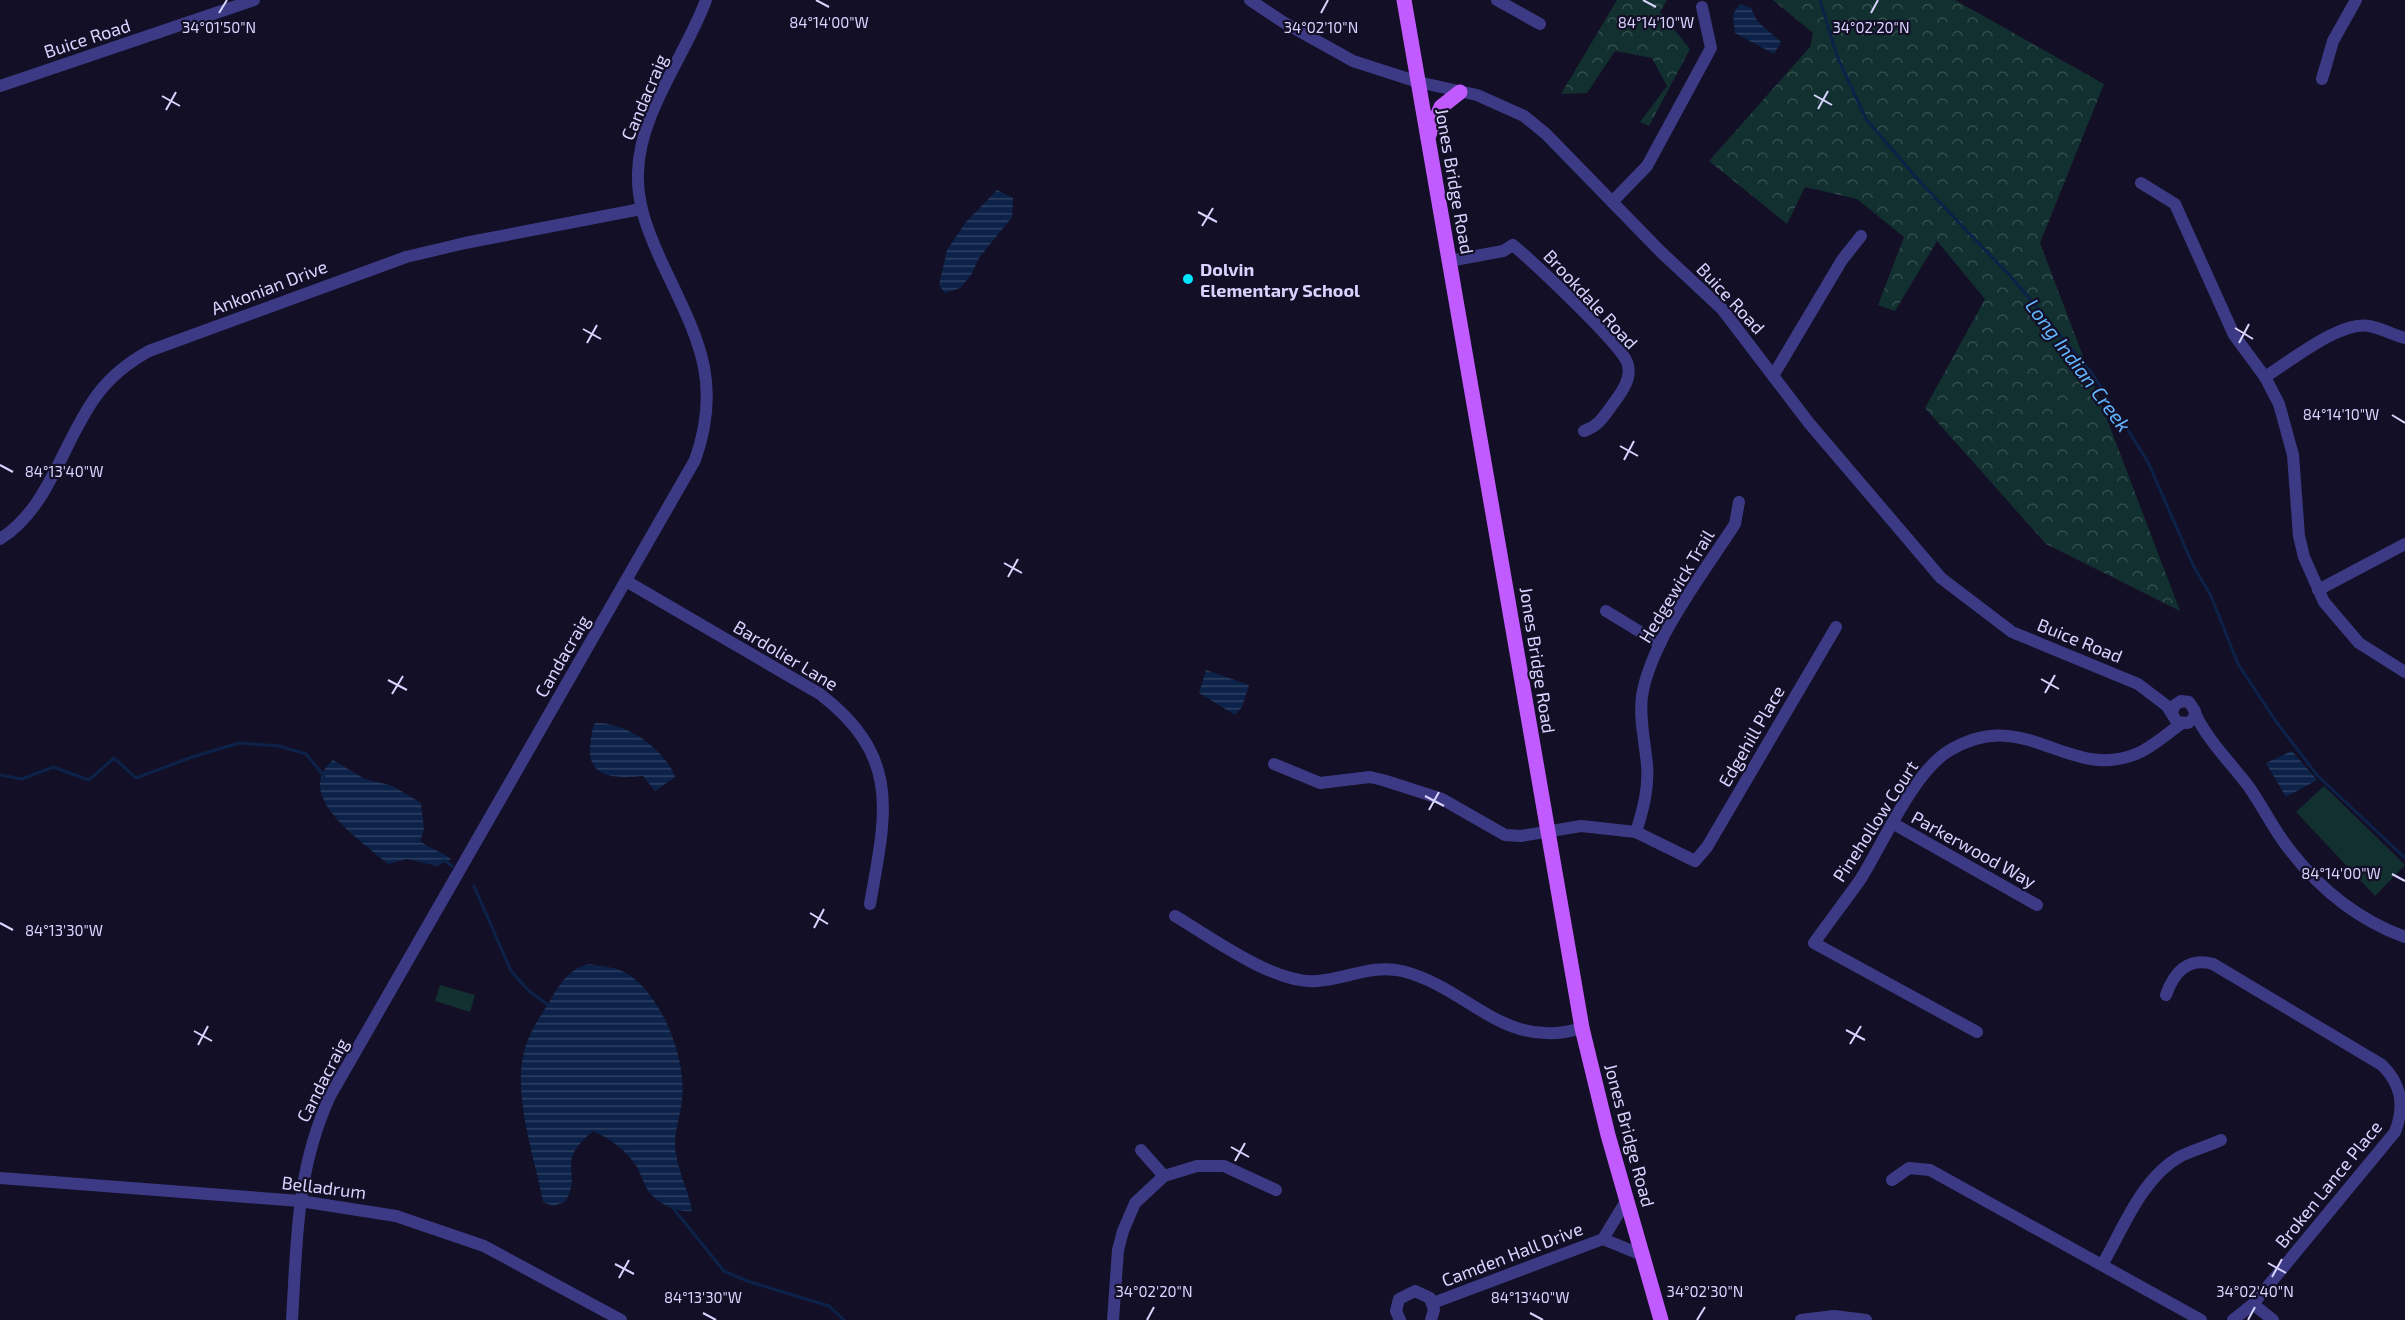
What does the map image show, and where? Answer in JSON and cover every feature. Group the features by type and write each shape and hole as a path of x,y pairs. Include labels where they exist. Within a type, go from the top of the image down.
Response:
{"main road":[{"name":"Jones Bridge Road","path":"1404,0 1546,832 1582,1028 1626,1201 1661,1320"},
{"path":"1428,137 1443,104 1460,92"}],"street":[{"name":"Buice Road","path":"0,86 232,4 254,0"},
{"name":"Candacraig","path":"292,1320 300,1201 309,1149 330,1096 695,460 705,433 709,403 707,375 701,348 649,234 641,209 638,171 644,135 706,0"},
{"name":"Buice Road","path":"1250,0 1292,27 1353,61 1418,82 1497,102 1524,116 1546,134 1722,309 1817,433 1941,578 2012,632 2192,704 2208,735 2250,789 2289,849 2314,879 2355,912 2405,937"},
{"path":"1497,0 1540,24"},
{"path":"2322,79 2333,40 2356,0"},
{"path":"1612,202 1647,166 1711,48 1702,7"},
{"path":"2141,183 2175,204 2234,335 2265,377 2279,404 2289,433 2299,536 2304,558 2318,590 2340,624 2359,643 2405,672"},
{"name":"Ankonian Drive","path":"0,539 27,515 97,395 120,370 149,351 406,257 465,243 641,209"},
{"path":"1773,376 1842,260 1861,236"},
{"name":"Brookdale Road","path":"1449,261 1503,251 1513,245 1604,334 1626,360 1629,374 1623,391 1596,427 1584,431"},
{"path":"2265,377 2333,334 2368,319 2405,338"},
{"name":"Hedgewick Trail","path":"1636,832 1647,782 1641,726 1642,697 1660,644 1735,524 1739,502"},
{"path":"2318,590 2405,544"},
{"name":"Bardolier Lane","path":"626,581 820,694 841,710 857,728 876,764 884,801 883,830 870,904"},
{"path":"1606,611 1660,644"},
{"name":"Edgehill Place","path":"1636,832 1695,861 1707,847 1836,627"},
{"name":"Buice Road","path":"2138,684 2178,719 2208,735"},
{"path":"2184,700 2175,705 2178,719 2191,721 2195,712"},
{"name":"Pinehollow Court","path":"1977,1032 1814,943 1859,880 1929,767 1946,753 1965,743 2004,734 2028,738 2079,758 2103,760 2135,754 2158,741 2178,719"},
{"path":"1274,764 1320,783 1370,777 1383,780 1442,799 1505,835 1546,832 1581,826 1636,832"},
{"name":"Parkerwood Way","path":"1894,824 2037,905"},
{"path":"1175,916 1268,970 1288,978 1318,981 1373,970 1401,970 1424,978 1519,1030 1551,1035 1582,1028"},
{"name":"Broken Lance Place","path":"2166,995 2172,979 2184,967 2202,961 2213,964 2382,1065 2394,1077 2401,1091 2402,1112 2394,1132 2253,1304 2232,1320"},
{"path":"2102,1265 2144,1191 2157,1175 2181,1156 2221,1140"},
{"path":"1141,1150 1164,1176"},
{"path":"1113,1320 1117,1259 1123,1231 1135,1203 1164,1176 1197,1166 1224,1166 1276,1190"},
{"path":"1892,1180 1909,1168 1930,1170 2201,1320"},
{"name":"Belladrum","path":"0,1178 300,1201 384,1213 441,1229 484,1246 531,1269 621,1320"},
{"name":"Camden Hall Drive","path":"1433,1304 1603,1239 1626,1201"},
{"name":"Camden Hall Drive","path":"1603,1239 1642,1255"},
{"name":"Camden Hall Drive","path":"1400,1320 1397,1305 1409,1292 1421,1291 1433,1304 1431,1320"},
{"path":"2253,1304 2273,1320"},
{"path":"1801,1320 1834,1316 1866,1320"}],"green space":[{"path":"1617,0 1667,0 1660,12 1690,49 1649,126 1640,122 1667,86 1652,58 1615,51 1587,93 1561,94"},
{"path":"1773,0 1955,0 2104,84 2040,243 2180,611 2046,544 1925,408 1985,299 1937,241 1895,311 1878,305 1904,237 1857,199 1805,187 1787,224 1709,161 1810,47 1813,33"},
{"path":"2324,786 2405,865 2375,896 2296,812"},
{"path":"440,985 475,995 470,1012 435,1001"}],"water":[{"path":"1740,4 1751,8 1757,21 1781,42 1774,54 1735,33 1733,14"},
{"path":"997,190 1013,198 1012,217 979,258 971,275 960,288 945,293 939,285 947,250 966,222"},
{"path":"1206,670 1249,685 1242,707 1235,715 1199,693"},
{"path":"595,723 619,727 643,739 663,757 675,777 655,791 643,776 615,776 600,771 594,766 591,758 591,738"},
{"path":"2292,751 2317,780 2286,797 2266,763"},
{"path":"333,760 365,779 393,786 421,803 424,829 420,841 451,859 437,866 407,859 388,864 348,830 325,803 320,788 322,774"},
{"path":"590,964 622,971 636,980 648,993 668,1026 680,1064 682,1082 675,1149 692,1211 673,1209 656,1199 647,1189 637,1167 628,1155 612,1141 593,1131 574,1152 571,1167 572,1182 565,1202 553,1206 543,1202 524,1118 521,1074 524,1054 532,1030 562,982 572,972"}],"waterway":[{"name":"Long Indian Creek","path":"1820,0 1837,56 1866,119 1921,183 2013,279 2091,372 2106,395 2148,462 2193,565 2211,596 2238,664 2275,720 2317,775 2405,858"},
{"path":"0,775 22,779 53,767 89,780 114,758 136,778 192,757 239,743 279,746 306,754 324,776"},
{"path":"444,860 452,866"},
{"path":"474,886 511,971 529,991 548,1005"},
{"path":"673,1208 724,1271 747,1281 829,1306 844,1320"}],"place":[{"name":"Dolvin Elementary School","path":"1188,279"}]}
